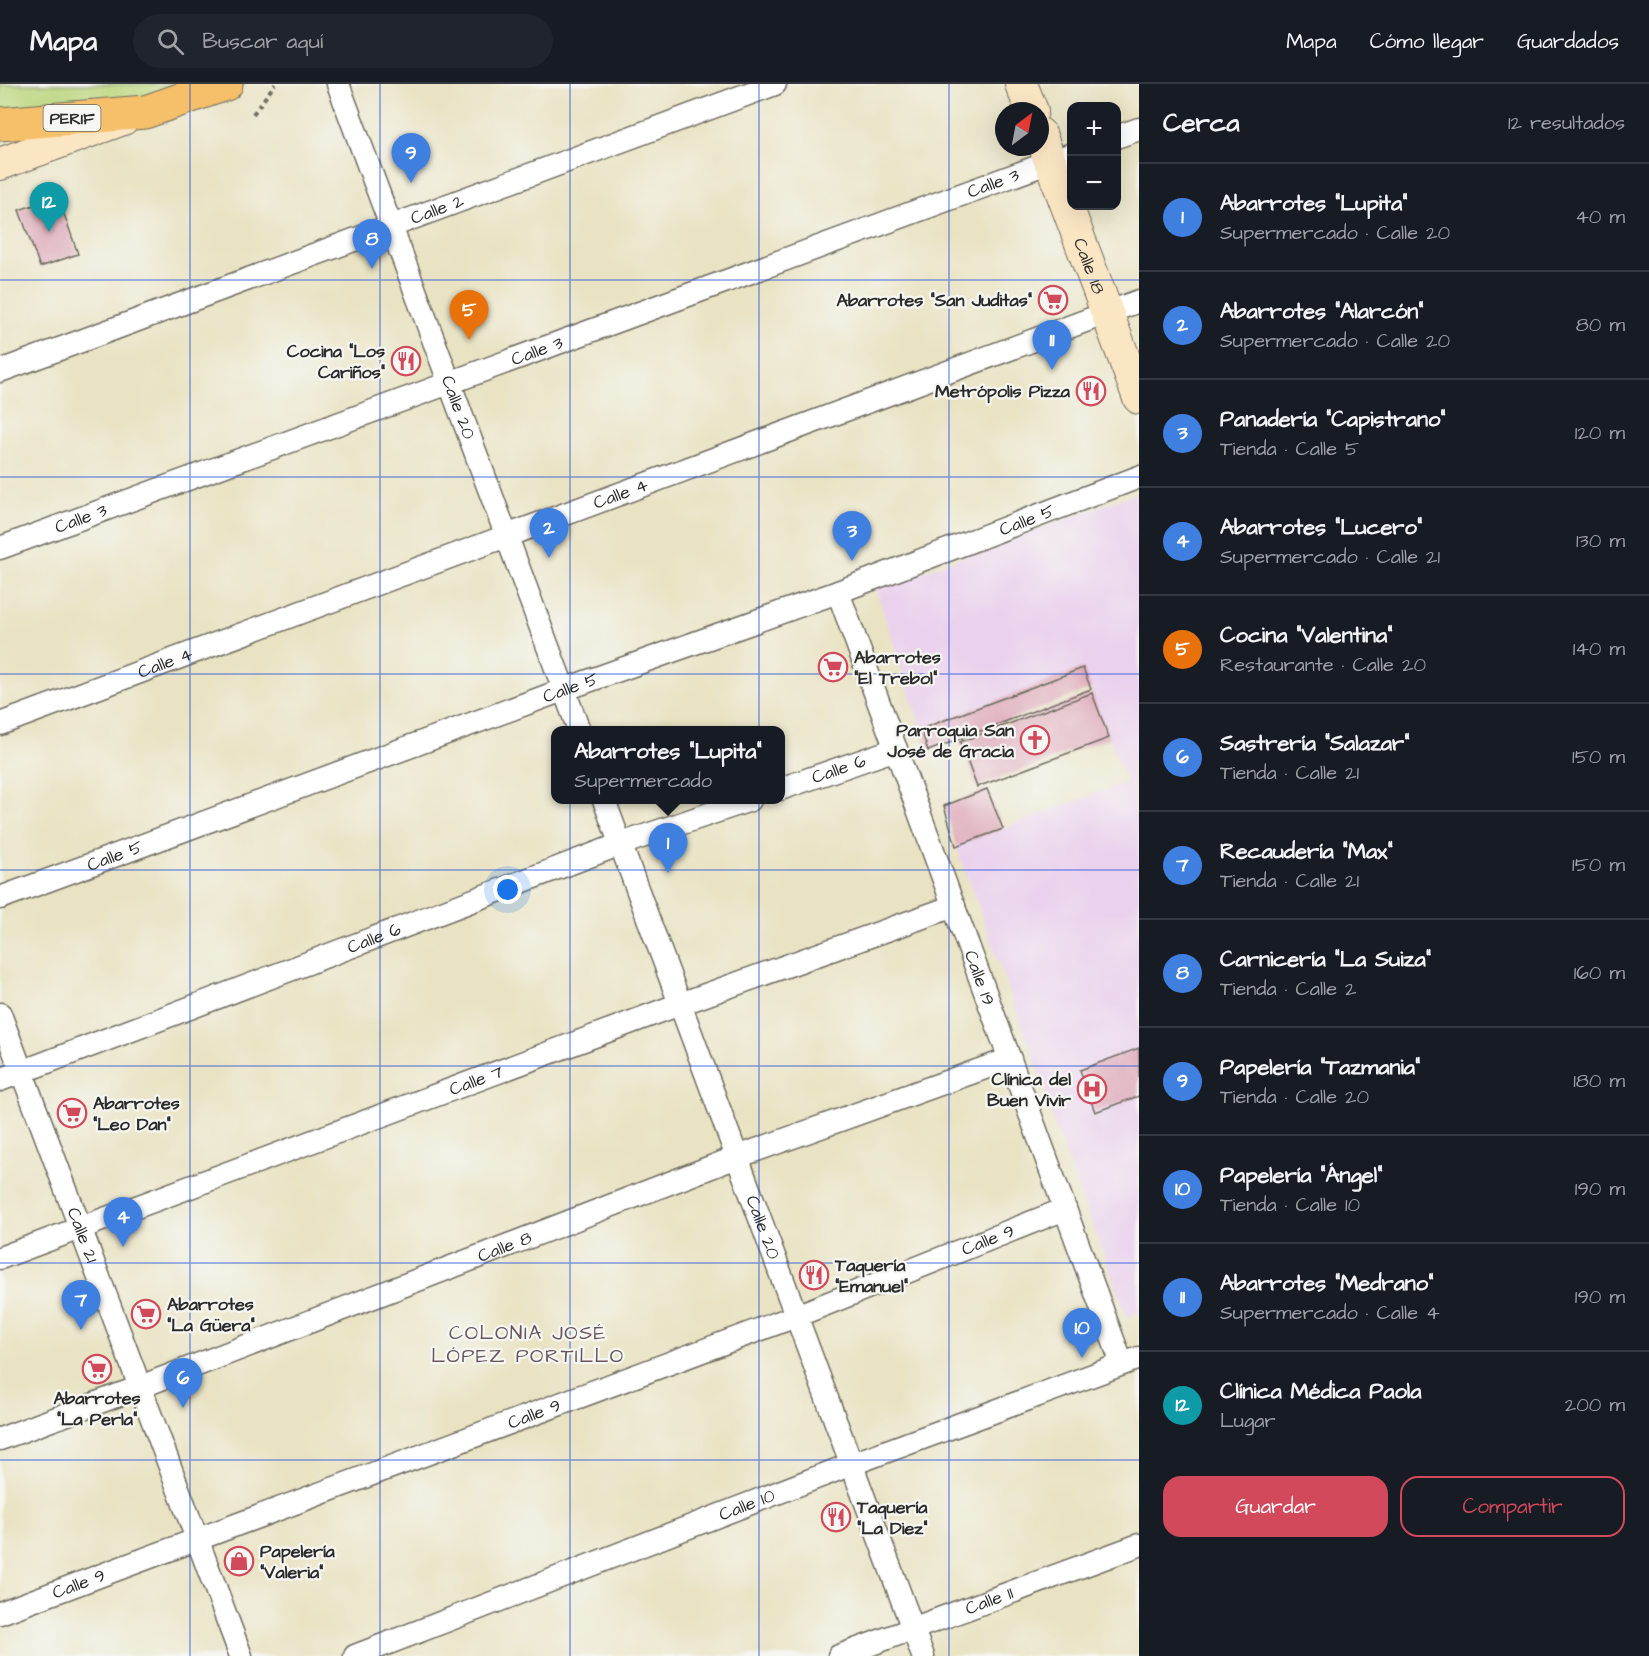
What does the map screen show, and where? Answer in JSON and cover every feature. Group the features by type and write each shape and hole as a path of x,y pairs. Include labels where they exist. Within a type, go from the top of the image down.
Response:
{"highway":[{"name":"PERIF","path":"0,124 145,112 226,84"}],"street":[{"name":"Calle 20","path":"338,84 577,726"},
{"name":"Calle 2","path":"0,371 775,84"},
{"path":"1022,84 1029,102"},
{"name":"PERIF","path":"0,164 145,112"},
{"path":"1121,135 1139,129"},
{"name":"Calle 18","path":"1054,150 1107,313 1139,398"},
{"name":"Calle 3","path":"0,548 449,383 1054,150"},
{"name":"Calle 4","path":"0,724 1139,301"},
{"name":"Calle 5","path":"0,898 563,690 838,592 1139,477"},
{"name":"Calle 19","path":"838,592 1065,1209 1130,1361"},
{"name":"Calle 6","path":"785,787 896,749"},
{"name":"Calle 20","path":"606,804 923,1656"},
{"name":"Calle 6","path":"0,1080 621,844 738,804"},
{"name":"Calle 7","path":"0,1258 680,1004 954,906"},
{"name":"Calle 21","path":"0,1014 241,1656"},
{"name":"Calle 8","path":"0,1439 737,1157 1010,1059"},
{"name":"Calle 9","path":"0,1613 796,1316 1065,1209"},
{"name":"Calle 10","path":"355,1656 852,1464 1130,1361"},
{"name":"Calle 11","path":"839,1656 1139,1545"}],"path":[{"path":"253,114 275,84"}],"shaded area":[{"path":"1139,492 1139,1312 1127,1317 1055,1127 1043,1083 956,846 1126,782 1083,668 921,729 876,589"}],"green space":[{"path":"0,84 245,84 136,126 0,122"}],"building":[{"path":"58,197 78,254 40,267 19,210"},
{"path":"1083,668 1091,689 928,751 921,729"},
{"name":"Parroquia San José de Gracia","path":"1092,693 1109,738 977,787 960,742"},
{"path":"987,789 1003,829 956,846 944,806"},
{"path":"1139,1048 1139,1096 1095,1112 1080,1070"}],"place":[{"name":"Papelería \"Tazmania\"","path":"411,183"},
{"name":"Clínica Médica Paola","path":"49,232"},
{"name":"Carnicería \"La Suiza\"","path":"372,269"},
{"name":"Abarrotes \"San Juditas\"","path":"1053,300"},
{"name":"Cocina \"Valentina\"","path":"469,340"},
{"name":"Cocina \"Los Cariños\"","path":"406,361"},
{"name":"Abarrotes \"Medrano\"","path":"1052,370"},
{"name":"Metrópolis Pizza","path":"1091,391"},
{"name":"Abarrotes \"Alarcón\"","path":"549,558"},
{"name":"Panadería \"Capistrano\"","path":"852,561"},
{"name":"Abarrotes \"El Trebol\"","path":"833,667"},
{"name":"Parroquia San José de Gracia","path":"1035,740"},
{"name":"Abarrotes \"Lupita\"","path":"668,873"},
{"name":"Clínica del Buen Vivir","path":"1092,1089"},
{"name":"Abarrotes \"Leo Dan\"","path":"72,1113"},
{"name":"Abarrotes \"Lucero\"","path":"123,1247"},
{"name":"Taquería \"Emanuel\"","path":"814,1275"},
{"name":"Abarrotes \"La Güera\"","path":"146,1314"},
{"name":"Recaudería \"Max\"","path":"81,1330"},
{"name":"Papelería \"Ángel\"","path":"1082,1358"},
{"name":"Abarrotes \"La Perla\"","path":"97,1369"},
{"name":"Sastrería \"Salazar\"","path":"183,1408"},
{"name":"Taquería \"La Diez\"","path":"836,1517"},
{"name":"Papelería \"Valeria\"","path":"239,1561"}],"district":[{"name":"COLONIA JOSÉ LÓPEZ PORTILLO","path":"528,1344"}]}
